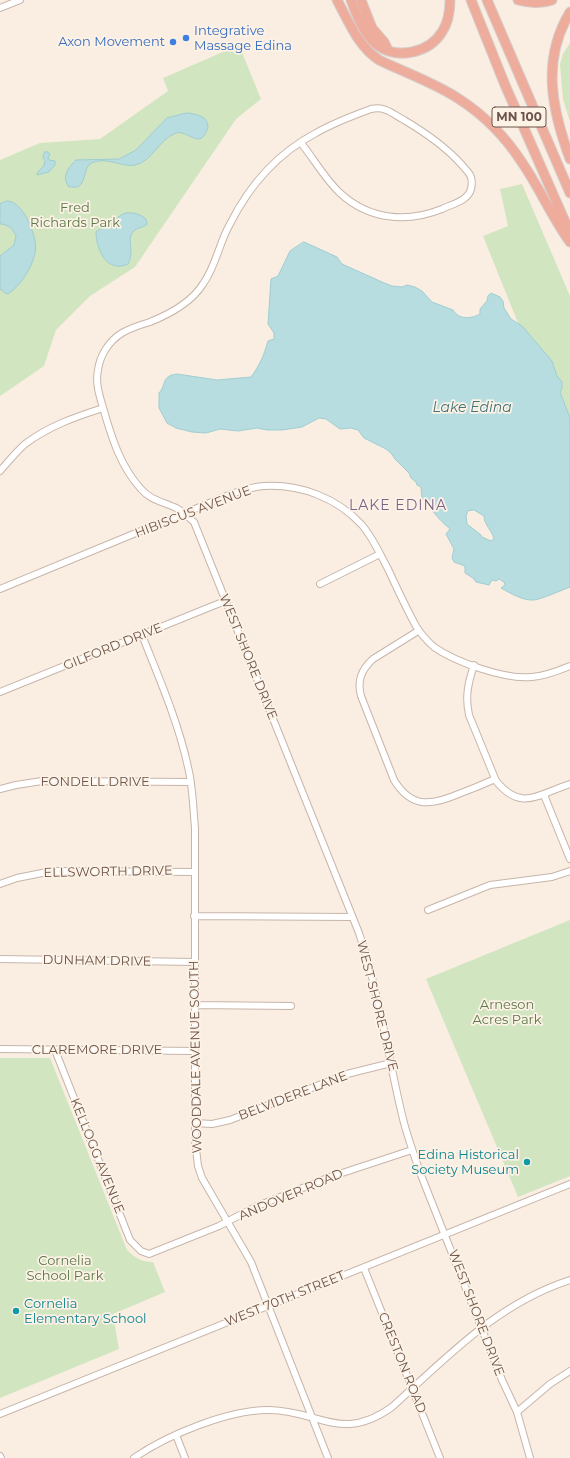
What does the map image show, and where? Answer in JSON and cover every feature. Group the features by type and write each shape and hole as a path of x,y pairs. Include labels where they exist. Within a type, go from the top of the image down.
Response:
{"highway":[{"path":"337,0 360,42 372,56 459,98 492,126 523,163 557,224 570,242"},
{"path":"351,0 360,21 370,38 389,52 406,53 414,52 429,46 443,32 448,20 450,0"},
{"path":"361,0 372,28 384,42 389,52"},
{"name":"MN 100","path":"471,0 505,85 570,234"},
{"name":"MN 100","path":"487,0 570,193"},
{"path":"518,0 536,3 552,0"},
{"path":"570,12 558,39 551,68 554,102 570,159"}],"street":[{"path":"0,8 20,0"},
{"name":"WEST SHORE DRIVE","path":"301,143 339,192 351,202 364,210 392,218 422,216 461,201 470,193 472,187 470,176 454,156 439,143 386,110 379,108 371,109 327,127 301,143 278,160 252,188 229,226 210,273 203,285 193,296 182,306 170,313 122,333 113,340 105,349 100,358 97,380 103,408 116,447 124,465 139,486 150,496 159,502 178,509 194,522 366,952 404,1123 412,1150 502,1380 517,1412 530,1458"},
{"path":"0,471 24,445 40,434 58,424 103,408"},
{"name":"HIBISCUS AVENUE","path":"0,589 246,490 262,486 295,488 326,498 352,515 362,526 371,537 418,630 433,646 443,653 501,675 516,677 546,675 570,666"},
{"path":"320,584 380,554"},
{"name":"GILFORD DRIVE","path":"0,692 225,601"},
{"path":"418,630 366,665 360,680 359,689 361,696 394,780 406,795 414,800 434,802 444,800 495,779"},
{"name":"WOODDALE AVENUE SOUTH","path":"142,635 175,719 182,740 191,782 195,828 195,1153 202,1178 251,1262 328,1458"},
{"path":"474,665 466,692 466,704 495,779 502,788 509,794 526,799 544,795 570,784"},
{"name":"FONDELL DRIVE","path":"0,789 42,781 191,782"},
{"path":"544,795 570,860"},
{"name":"ELLSWORTH DRIVE","path":"0,884 17,878 52,871 194,872"},
{"path":"428,910 490,885 552,877 570,871"},
{"path":"194,916 352,917"},
{"name":"DUNHAM DRIVE","path":"0,959 194,962"},
{"path":"195,1005 291,1006"},
{"name":"CLAREMORE DRIVE","path":"0,1050 194,1051"},
{"name":"KELLOGG AVENUE","path":"55,1050 130,1240 141,1251 149,1254"},
{"name":"BELVIDERE LANE","path":"195,1123 212,1124 230,1120 347,1074 391,1062"},
{"name":"ANDOVER ROAD","path":"149,1254 228,1222 255,1207 330,1177 412,1150"},
{"name":"WEST 70TH STREET","path":"0,1414 570,1184"},
{"name":"CRESTON ROAD","path":"364,1268 440,1458"},
{"path":"134,1458 153,1446 176,1435 216,1419 241,1412 256,1410 286,1411 337,1424 360,1423 382,1414 481,1327 533,1295 570,1280"},
{"path":"517,1412 550,1384 570,1371"},
{"path":"176,1435 185,1458"}],"green space":[{"path":"570,43 570,122 563,99 560,64 563,54"},
{"name":"Fred Richards Park","path":"239,45 261,99 236,119 135,267 90,296 56,330 44,366 0,396 0,160 40,143 100,139 168,91 163,78"},
{"path":"522,184 570,296 570,452 483,236 508,226 500,189"},
{"name":"Arneson Acres Park","path":"570,920 570,1176 518,1197 426,979"},
{"name":"Cornelia School Park","path":"0,1058 50,1058 127,1250 138,1259 153,1262 165,1292 113,1314 119,1349 0,1398"}],"water":[{"path":"187,113 201,116 206,120 208,127 202,138 198,139 185,134 176,133 165,140 147,159 135,165 125,165 107,161 95,162 88,166 83,181 78,187 69,187 66,180 66,173 76,160 119,159 136,150 167,118"},
{"path":"45,152 50,154 48,158 49,160 55,161 55,165 49,172 37,175 45,162 43,156"},
{"path":"7,201 13,202 24,213 32,230 36,247 34,259 29,270 17,286 8,294 0,289 0,256 14,245 16,236 10,227 0,224 0,204"},
{"path":"126,213 134,213 141,216 146,219 147,224 136,229 131,235 131,255 128,264 114,266 104,258 98,246 96,232"},
{"name":"Lake Edina","path":"304,242 337,257 342,264 382,282 392,286 402,287 407,285 415,287 422,291 432,302 453,310 458,316 465,318 480,314 480,309 487,301 488,296 491,293 500,297 503,301 504,308 511,319 522,326 552,361 557,376 562,382 560,392 570,418 570,587 542,598 530,600 517,596 501,588 505,585 504,582 499,579 496,581 492,580 489,585 476,582 465,573 465,566 454,562 452,558 454,549 446,534 450,529 438,518 428,503 422,498 421,487 417,485 409,473 391,453 364,438 358,430 351,428 340,429 326,419 319,418 302,427 282,430 257,428 238,431 220,429 206,433 192,432 176,428 167,423 159,408 159,393 166,379 172,375 177,374 217,380 251,377 261,360 268,341 274,339 274,333 268,324 271,279 278,276 290,251","holes":["474,510 484,516 485,522 494,539 491,541 482,537 467,524 466,516 468,511"]}],"place":[{"name":"Integrative Massage Edina","path":"186,38"},
{"name":"Axon Movement","path":"173,42"},
{"name":"Edina Historical Society Museum","path":"527,1162"},
{"name":"Cornelia Elementary School","path":"16,1311"}],"district":[{"name":"LAKE EDINA","path":"398,506"}]}
